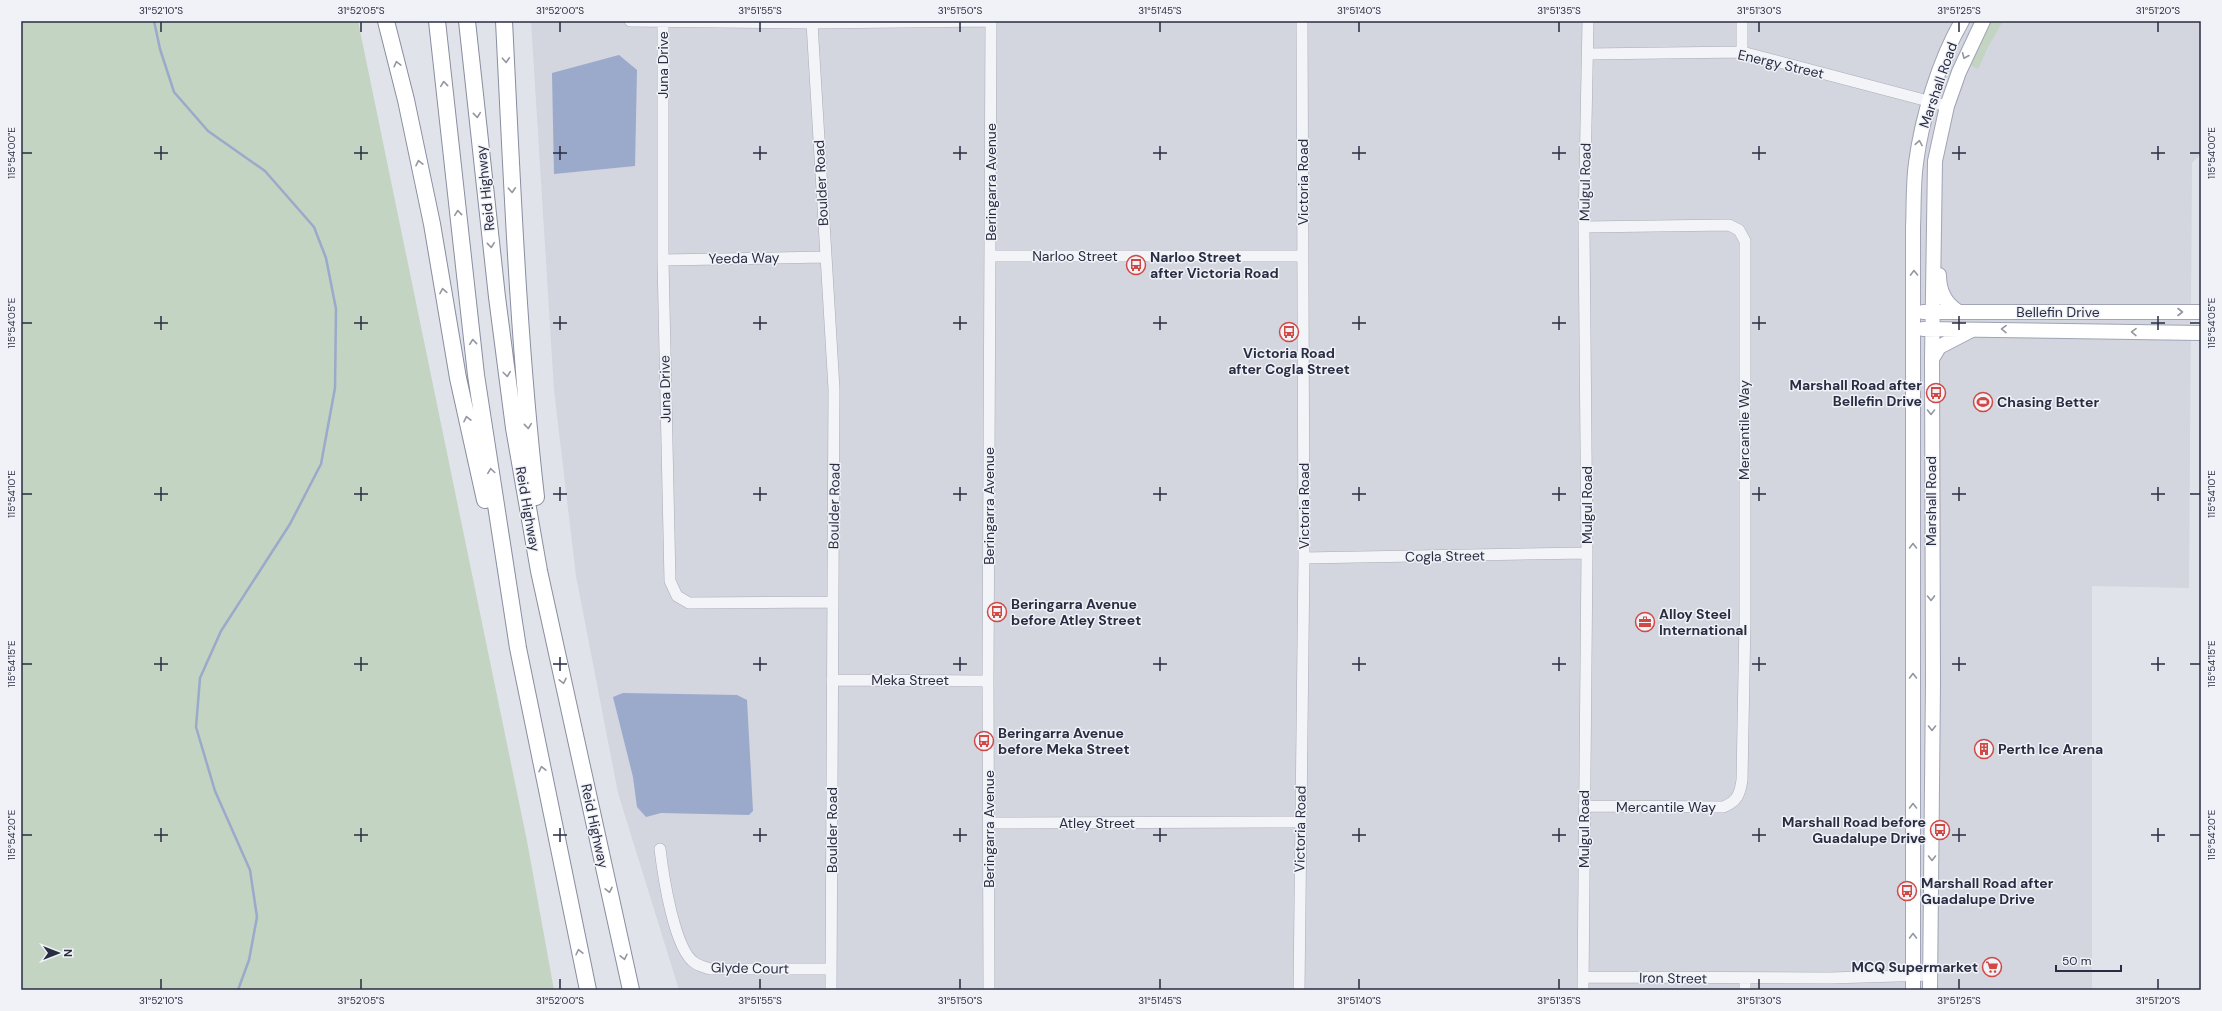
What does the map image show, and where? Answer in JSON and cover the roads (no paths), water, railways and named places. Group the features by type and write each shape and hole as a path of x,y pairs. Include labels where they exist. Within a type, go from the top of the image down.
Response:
{"highway":[{"path":"386,21 406,100 430,216 458,378 518,648"},
{"name":"Reid Highway","path":"437,21 476,375 518,648 588,990"},
{"name":"Reid Highway","path":"467,21 497,297 514,428 539,571 631,990"},
{"path":"504,21 516,272 526,402 552,630"}],"main road":[{"name":"Marshall Road","path":"1913,990 1915,329 1913,227 1916,164 1930,102 1943,63 1962,21"},
{"name":"Marshall Road","path":"1930,990 1933,683 1931,592 1932,359 1935,161 1947,106 1958,72 1983,21"},
{"path":"1934,189 1939,225 1939,282 1945,300 1951,308 1959,312"},
{"name":"Bellefin Drive","path":"1914,312 2201,312"},
{"name":"Bellefin Drive","path":"1915,329 2201,333"},
{"path":"1932,359 1939,347 1959,335 1975,329"}],"street":[{"path":"630,21 812,23 991,21"},
{"name":"Beringarra Avenue","path":"990,990 988,681 991,21"},
{"name":"Victoria Road","path":"1299,990 1304,558 1302,21"},
{"name":"Mulgul Road","path":"1583,990 1586,553 1584,227 1588,21"},
{"path":"1742,21 1742,52"},
{"name":"Juna Drive","path":"663,22 663,260 670,581 677,596 689,603 832,602"},
{"name":"Boulder Road","path":"812,23 834,389 831,990"},
{"name":"Energy Street","path":"1588,54 1742,52 1947,106"},
{"name":"Mercantile Way","path":"1584,227 1729,225 1739,230 1745,241 1745,621 1742,780 1740,793 1734,803 1723,807 1584,806"},
{"name":"Narloo Street","path":"991,256 1303,256"},
{"name":"Yeeda Way","path":"663,260 825,257"},
{"name":"Cogla Street","path":"1304,558 1586,553"},
{"name":"Meka Street","path":"832,680 988,681"},
{"name":"Atley Street","path":"989,823 1300,822"},
{"name":"Glyde Court","path":"660,849 666,892 683,949 695,963 710,969 832,969"},
{"name":"Iron Street","path":"1583,977 1745,984 1931,975"}],"water":[{"path":"619,55 637,70 635,166 554,174 552,73"},
{"path":"623,693 737,695 747,700 753,811 749,815 661,813 646,817 637,807 633,777 613,697"}],"waterway":[{"path":"154,21 160,49 174,92 208,131 265,171 314,227 326,258 336,309 335,388 321,464 290,524 221,631 200,678 196,727 215,791 250,870 257,917 249,960 238,990"}],"place":[{"name":"Narloo Street after Victoria Road","path":"1136,265"},
{"name":"Victoria Road after Cogla Street","path":"1289,332"},
{"name":"Marshall Road after Bellefin Drive","path":"1936,393"},
{"name":"Chasing Better","path":"1983,402"},
{"name":"Beringarra Avenue before Atley Street","path":"997,612"},
{"name":"Alloy Steel International","path":"1645,622"},
{"name":"Beringarra Avenue before Meka Street","path":"984,741"},
{"name":"Perth Ice Arena","path":"1984,749"},
{"name":"Marshall Road before Guadalupe Drive","path":"1940,830"},
{"name":"Marshall Road after Guadalupe Drive","path":"1907,891"},
{"name":"MCQ Supermarket","path":"1992,967"}]}
